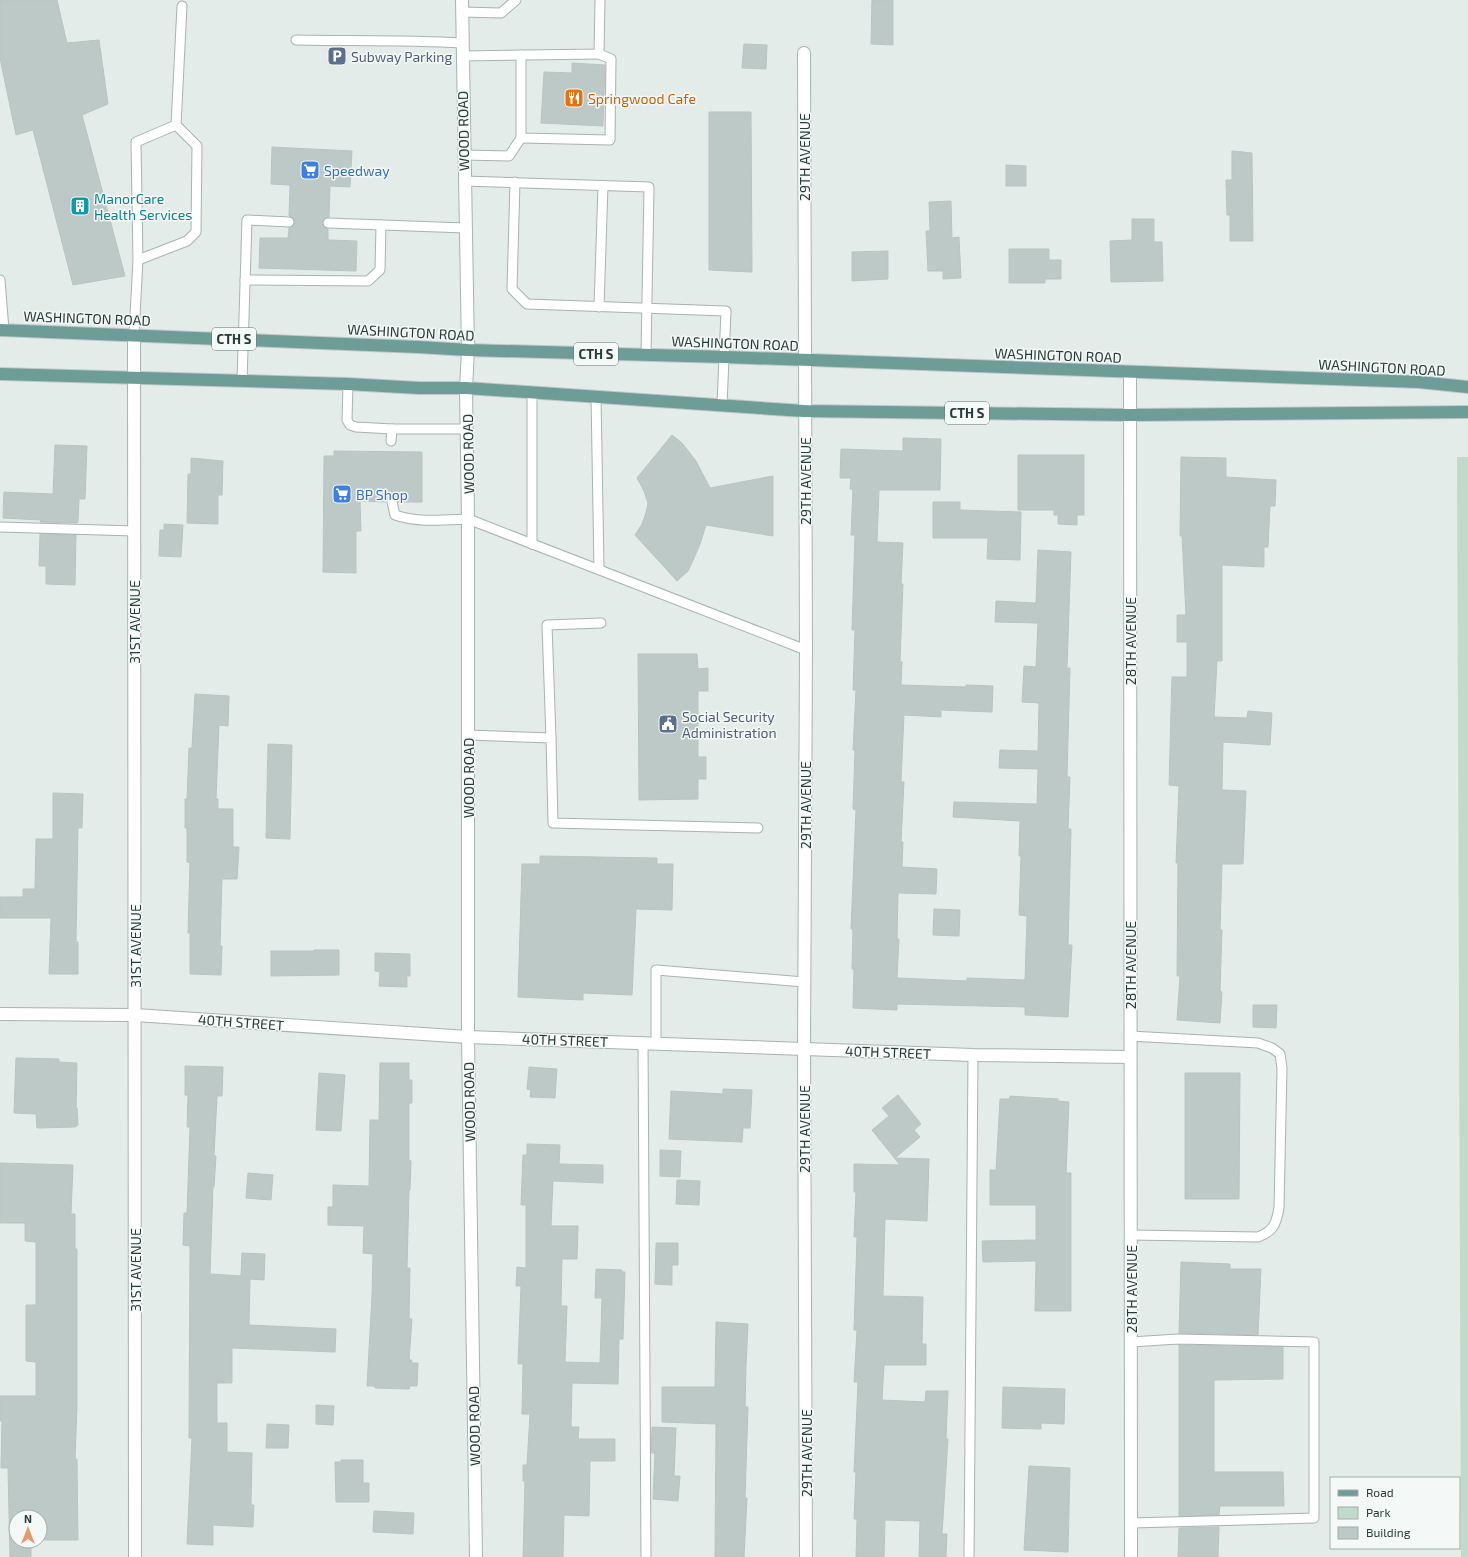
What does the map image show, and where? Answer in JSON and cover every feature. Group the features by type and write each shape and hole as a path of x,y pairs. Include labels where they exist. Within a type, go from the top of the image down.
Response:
{"main road":[{"name":"WASHINGTON ROAD","path":"2,330 134,334 468,350 724,357 1419,382 1468,387"},
{"name":"CTH S","path":"0,374 348,384 419,388 466,388 804,411 1130,415 1468,412"}],"street":[{"name":"WOOD ROAD","path":"462,6 468,350 466,388 468,519 468,1037 476,1557"},
{"name":"29TH AVENUE","path":"804,53 806,650 804,1049 806,1557"},
{"name":"31ST AVENUE","path":"134,334 135,1557"},
{"name":"28TH AVENUE","path":"1130,372 1131,1557"},
{"name":"40TH STREET","path":"0,1014 135,1015 468,1037 643,1042 972,1055 1130,1057"}],"lane":[{"path":"462,6 501,13 516,0"},
{"path":"598,54 600,0"},
{"path":"138,260 187,241 196,232 197,146 176,125 182,6"},
{"path":"296,40 411,40 462,43"},
{"path":"462,56 598,54 611,59 610,140 521,138"},
{"path":"464,155 509,156 521,138 521,55"},
{"path":"134,334 138,260 136,142 176,125"},
{"path":"464,180 649,187 646,355"},
{"path":"515,182 512,289 527,304 726,311 722,405"},
{"path":"599,307 603,186"},
{"path":"242,382 247,220 289,222"},
{"path":"328,224 465,228"},
{"path":"245,280 368,281 380,270 381,225"},
{"path":"0,280 2,330"},
{"path":"348,384 347,420 350,425 356,427 392,429 467,429"},
{"path":"532,392 532,544"},
{"path":"596,396 598,570"},
{"path":"391,441 392,429"},
{"path":"392,502 395,515 404,518 432,520 468,519 806,650"},
{"path":"0,526 134,530"},
{"path":"601,623 547,625 553,823 758,828"},
{"path":"468,735 551,738"},
{"path":"656,1043 656,970 804,982"},
{"path":"1130,1036 1258,1043 1272,1048 1280,1054 1282,1068 1280,1208 1276,1222 1268,1233 1258,1237 1130,1235"},
{"path":"643,1042 646,1557"},
{"path":"969,1557 972,1055"},
{"path":"1131,1342 1178,1339 1314,1342 1314,1518 1131,1523"}],"green space":[{"path":"1457,457 1468,457 1468,1557 1461,1557"}],"building":[{"name":"ManorCare Health Services","path":"0,0 57,0 67,43 99,40 108,104 82,115 125,276 73,285 33,130 16,135 0,58"},
{"path":"872,0 893,0 893,45 871,44"},
{"path":"744,44 767,45 766,69 742,68"},
{"name":"Springwood Cafe","path":"572,63 605,65 603,126 541,123 544,72 572,73"},
{"path":"709,112 751,112 752,272 709,270"},
{"path":"272,147 352,151 350,187 330,186 329,217 325,218 322,223 325,228 328,229 328,240 357,241 356,271 259,268 260,238 288,238 289,228 295,223 294,219 289,216 290,185 271,184"},
{"path":"1232,151 1252,153 1253,241 1230,241 1230,215 1227,215 1226,180 1232,180"},
{"path":"1006,165 1026,166 1026,186 1006,186"},
{"path":"951,201 952,238 959,237 961,278 943,279 943,271 928,271 926,231 930,231 929,202"},
{"path":"1132,219 1154,219 1154,242 1162,242 1163,281 1111,282 1110,241 1132,240"},
{"path":"1009,249 1049,249 1049,260 1061,260 1061,279 1045,279 1045,283 1009,283"},
{"path":"888,251 888,279 852,281 852,252"},
{"path":"672,435 682,443 696,461 710,488 773,476 773,536 706,525 700,544 688,571 677,581 635,535 642,524 648,503 637,478"},
{"path":"903,438 941,439 940,490 879,490 877,542 903,543 901,584 903,584 900,662 902,662 901,685 966,687 966,685 993,686 992,712 941,710 941,717 904,715 901,782 904,782 901,842 903,842 902,867 937,869 936,894 898,893 897,939 899,939 897,978 967,981 967,978 1025,980 1027,916 1019,915 1021,856 1019,856 1020,821 953,817 954,802 1037,804 1038,769 999,768 1000,750 1038,751 1039,703 1022,702 1024,666 1036,667 1038,623 995,622 996,601 1036,603 1038,550 1071,552 1067,668 1070,668 1067,777 1070,777 1068,829 1071,829 1068,945 1072,945 1068,1017 1025,1015 1025,1007 897,1004 897,1010 853,1008 853,929 851,929 856,810 853,809 855,750 853,750 856,690 853,690 855,630 852,630 855,535 851,535 853,489 850,489 851,478 840,478 841,449 903,451"},
{"path":"55,445 87,446 85,499 79,499 78,522 40,522 41,520 3,518 4,492 53,494"},
{"path":"334,451 422,452 422,502 398,502 396,498 391,496 386,502 360,501 361,531 356,531 356,573 323,572 324,456 334,456"},
{"path":"1018,455 1084,455 1084,515 1077,515 1077,525 1058,524 1058,515 1054,515 1054,510 1018,510"},
{"path":"1181,457 1226,458 1226,477 1276,480 1275,506 1270,506 1268,547 1264,547 1264,567 1222,565 1222,661 1217,661 1214,717 1247,718 1248,711 1272,713 1270,745 1223,742 1222,790 1246,791 1243,864 1222,864 1220,991 1222,992 1220,1023 1177,1020 1180,976 1177,976 1178,863 1176,863 1179,786 1169,785 1172,677 1187,677 1187,642 1177,642 1177,615 1186,615 1182,536 1180,536"},
{"path":"191,458 223,461 222,495 218,495 218,524 187,523 188,474 191,474"},
{"path":"933,502 960,502 960,510 1021,512 1020,560 987,559 988,538 933,538"},
{"path":"164,524 183,525 181,557 159,556 160,530 164,530"},
{"path":"40,534 76,535 75,585 46,584 46,566 39,566"},
{"name":"Social Security Administration","path":"638,654 697,654 698,669 708,668 708,691 698,691 698,757 706,757 706,779 698,779 698,799 639,800"},
{"path":"195,694 229,696 228,726 219,725 216,799 218,799 218,809 233,809 233,847 239,847 237,879 222,879 220,946 222,946 221,975 190,974 190,933 188,933 190,863 187,862 185,799 187,799 189,748 192,748"},
{"path":"268,744 292,745 290,839 266,838"},
{"path":"53,793 83,794 82,828 78,828 76,942 78,942 78,974 49,974 51,918 0,918 0,897 23,897 23,889 35,889 36,839 53,839"},
{"path":"540,856 657,858 657,864 673,864 672,910 636,909 632,995 583,993 583,1000 518,997 522,864 540,864"},
{"path":"934,909 960,910 959,936 933,935"},
{"path":"339,950 339,975 271,976 271,951"},
{"path":"375,953 410,954 410,976 407,976 407,987 379,986 380,972 375,971"},
{"path":"1253,1005 1277,1005 1276,1028 1253,1027"},
{"path":"16,1058 59,1059 59,1062 77,1063 76,1109 77,1108 78,1125 75,1127 37,1128 36,1114 14,1113"},
{"path":"380,1063 409,1063 409,1080 412,1080 412,1103 409,1103 409,1160 411,1161 407,1268 410,1268 409,1319 412,1319 409,1360 412,1360 411,1363 418,1363 417,1386 410,1386 409,1389 375,1388 375,1386 367,1386 373,1254 363,1253 364,1226 328,1225 328,1207 333,1207 333,1185 369,1186 370,1120 379,1120"},
{"path":"185,1066 223,1067 222,1096 217,1096 214,1156 216,1156 213,1187 210,1274 241,1276 242,1253 265,1254 264,1280 250,1279 249,1325 336,1329 335,1352 232,1348 232,1383 217,1383 217,1423 227,1423 227,1452 252,1453 251,1505 254,1505 253,1527 213,1525 213,1545 187,1544 192,1438 189,1438 190,1246 183,1245 184,1213 187,1213 190,1127 187,1127 188,1095 185,1095"},
{"path":"529,1067 557,1069 555,1098 530,1097 531,1090 527,1089"},
{"path":"319,1073 345,1075 341,1131 316,1130"},
{"path":"1185,1073 1240,1073 1239,1199 1185,1199"},
{"path":"723,1089 752,1090 750,1128 743,1128 742,1142 669,1139 671,1091 723,1094"},
{"path":"898,1095 921,1124 914,1130 920,1137 895,1158 929,1159 927,1221 885,1219 883,1296 923,1297 922,1344 926,1344 926,1365 884,1365 882,1400 925,1402 926,1391 948,1391 946,1439 948,1439 942,1534 947,1534 946,1557 919,1557 920,1521 885,1520 884,1557 856,1557 857,1519 854,1519 856,1472 854,1472 858,1382 854,1382 857,1330 854,1330 857,1237 854,1237 856,1192 854,1192 854,1164 900,1165 872,1130 889,1116 882,1108"},
{"path":"1010,1096 1058,1099 1058,1101 1069,1102 1066,1173 1071,1173 1071,1311 1035,1311 1036,1261 983,1262 982,1241 1036,1240 1036,1205 990,1205 990,1170 996,1170 1000,1099 1009,1099"},
{"path":"527,1144 560,1145 559,1164 603,1165 603,1183 553,1181 551,1226 578,1226 577,1259 562,1259 561,1306 567,1306 565,1362 600,1363 602,1298 595,1298 596,1269 622,1270 622,1272 625,1272 623,1339 619,1339 618,1384 572,1383 571,1427 579,1427 578,1439 615,1439 615,1461 590,1461 589,1516 564,1515 563,1557 523,1557 525,1481 523,1481 523,1465 527,1465 530,1414 522,1414 523,1364 518,1364 521,1286 516,1286 517,1267 526,1268 526,1205 521,1205 523,1155 527,1155"},
{"path":"660,1150 681,1151 680,1177 660,1176"},
{"path":"0,1163 73,1165 71,1214 75,1214 75,1249 77,1249 77,1406 75,1459 77,1459 78,1540 48,1540 48,1509 9,1509 8,1468 1,1468 2,1421 0,1421 0,1396 36,1396 36,1362 26,1361 26,1305 36,1305 36,1242 25,1241 25,1223 0,1223"},
{"path":"248,1173 273,1175 271,1200 246,1198"},
{"path":"677,1180 700,1181 699,1205 676,1204"},
{"path":"656,1243 678,1243 678,1265 672,1265 672,1285 655,1284"},
{"path":"1181,1262 1230,1264 1230,1269 1261,1269 1258,1335 1179,1333"},
{"path":"716,1322 748,1324 745,1407 748,1407 745,1498 747,1498 744,1557 715,1557 716,1424 662,1422 662,1387 715,1387"},
{"path":"1179,1345 1283,1347 1283,1379 1214,1380 1214,1472 1283,1472 1284,1506 1220,1506 1219,1515 1179,1516"},
{"path":"1003,1387 1065,1389 1064,1424 1041,1423 1041,1429 1002,1428"},
{"path":"316,1405 334,1406 333,1425 316,1424"},
{"path":"267,1424 289,1425 288,1448 266,1448"},
{"path":"652,1427 676,1428 674,1476 680,1476 678,1501 653,1499 655,1453 651,1453"},
{"path":"341,1460 363,1460 363,1483 369,1483 369,1502 336,1502 335,1462 341,1462"},
{"path":"1029,1466 1070,1468 1068,1552 1024,1550"},
{"path":"374,1511 414,1513 413,1534 373,1532"},
{"path":"1219,1527 1218,1557 1178,1557 1179,1528"},
{"path":"10,1549 31,1549 31,1557 10,1557"}],"place":[{"name":"Subway Parking","path":"337,56"},
{"name":"Springwood Cafe","path":"574,98"},
{"name":"Speedway","path":"310,170"},
{"name":"ManorCare Health Services","path":"80,206"},
{"name":"BP Shop","path":"342,494"},
{"name":"Social Security Administration","path":"668,724"}]}
